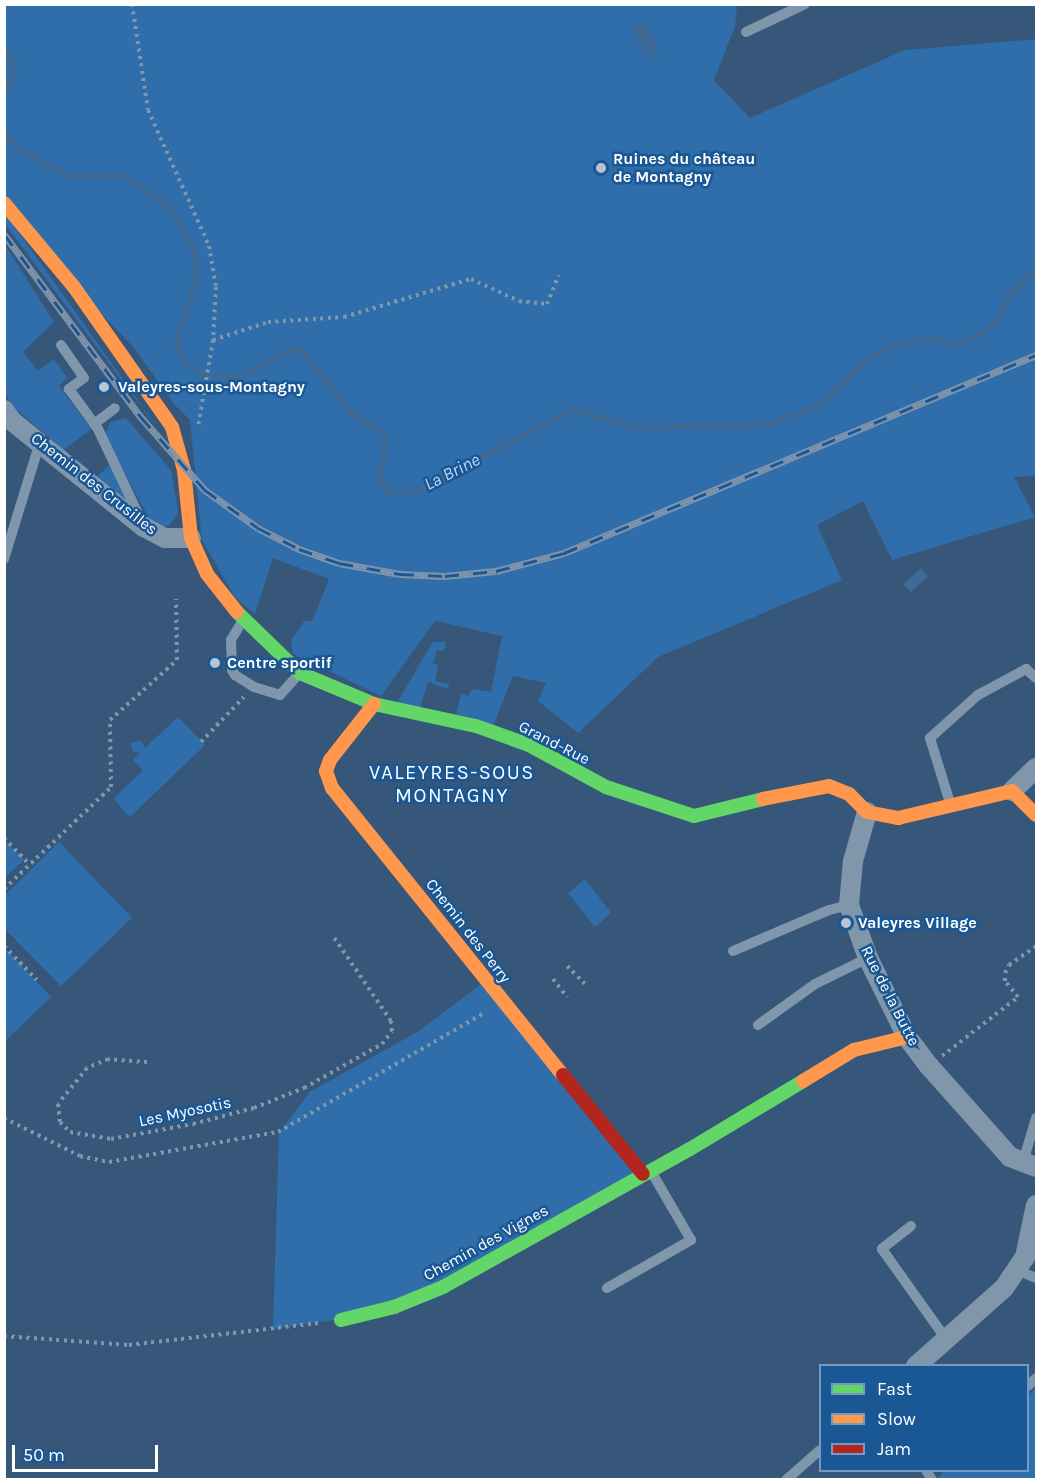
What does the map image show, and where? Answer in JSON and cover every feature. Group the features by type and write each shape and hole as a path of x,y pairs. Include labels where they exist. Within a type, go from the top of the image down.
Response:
{"street":[{"name":"Grand-Rue","path":"4,203 134,367 160,405 180,448 191,538 207,574 243,620 300,673 374,704 476,726 529,745 606,787 694,816 802,789 829,786 849,794 867,812"},
{"name":"Chemin des Crusilles","path":"4,410 144,527 165,538 191,538"},
{"name":"Chemin des Perry","path":"374,704 330,760 327,779 503,1002 646,1172"},
{"path":"867,812 898,818 1012,791 1036,768"},
{"path":"1012,791 1036,815"},
{"name":"Rue de la Butte","path":"867,812 853,861 849,905 868,958 907,1037 929,1066 1010,1157 1030,1164"},
{"name":"Chemin des Vignes","path":"341,1320 394,1307 443,1287 854,1050 907,1037"},
{"path":"917,1364 1004,1288 1025,1257 1036,1205"}],"lane":[{"path":"746,32 800,6"},
{"path":"61,345 84,378 69,389 94,424 144,527"},
{"path":"94,424 115,408"},
{"path":"4,559 40,442"},
{"path":"243,620 231,640 231,670 254,687 280,695 300,673"},
{"path":"951,806 930,738 978,695 1026,669 1036,678"},
{"path":"733,951 829,910 849,905"},
{"path":"758,1025 815,984 868,958"},
{"path":"1030,1164 1036,1118"},
{"path":"607,1288 691,1240 646,1172"},
{"path":"911,1226 882,1249 946,1339"},
{"path":"1017,1269 1036,1278"},
{"path":"786,1479 819,1451"}],"path":[{"path":"132,4 148,110 209,246 216,287 213,340 204,389"},
{"path":"213,340 268,322 344,317 471,279 519,301 546,304 559,275"},
{"path":"4,889 111,787 110,720 177,660 176,599"},
{"path":"201,742 254,687"},
{"path":"4,838 30,865"},
{"name":"Les Myosotis","path":"147,1062 108,1059 87,1068 58,1104 60,1122 70,1132 111,1139 193,1124 254,1108 304,1088 382,1044 392,1031 380,1001 333,936"},
{"path":"4,946 37,980"},
{"path":"929,1066 1018,997 1005,981 1005,973 1009,965 1036,946"},
{"path":"567,966 585,984"},
{"path":"553,979 567,997"},
{"path":"4,1118 80,1156 109,1162 278,1132 503,1002"},
{"path":"4,1336 129,1345 341,1320"}],"shaded area":[{"path":"4,5 737,5 735,26 714,80 750,118 905,50 1036,39 1036,476 1014,477 1035,517 892,560 863,501 817,525 842,580 658,657 578,733 538,701 546,683 513,676 492,729 455,720 461,694 469,696 472,689 491,692 502,636 435,621 381,696 293,654 291,641 304,621 312,621 329,579 273,558 255,614 235,597 202,540 190,420 173,403 135,349 75,286 5,200"},
{"path":"646,23 660,51 647,57 633,29"},
{"path":"5,213 164,437 5,224"},
{"path":"5,245 54,322 23,352 38,371 54,359 67,378 59,386 91,429 64,450 16,409 5,394"},
{"path":"126,418 171,470 178,512 170,525 158,528 150,520 104,435 111,422"},
{"path":"110,465 131,505 96,477"},
{"path":"921,568 928,577 911,592 903,584"},
{"path":"433,642 446,642 444,651 437,650 433,664 438,665 435,681 449,684 448,689 428,682 419,711 395,706"},
{"path":"178,717 205,745 131,816 126,814 114,798 143,770 133,760 140,753 132,751 131,743 140,740 145,748"},
{"path":"5,840 24,860 5,878"},
{"path":"59,842 132,918 61,986 4,928 5,895"},
{"path":"585,879 611,913 595,927 568,893"},
{"path":"5,948 51,997 5,1041"},
{"path":"484,982 641,1174 443,1286 341,1319 273,1329 279,1133 310,1092 419,1031"},
{"path":"1036,1387 1036,1479 936,1480 943,1472 1029,1472 1029,1395"}],"waterway":[{"name":"La Brine","path":"4,50 15,62 10,87 4,91"},
{"name":"La Brine","path":"4,132 19,150 69,176 121,175 169,206 194,249 197,274 177,342 183,361 198,373 218,377 242,375 295,348 306,355 350,412 386,436 380,478 389,494 418,490 573,410 635,428 768,425 819,405 871,357 897,345 929,338 956,344 980,335 1000,316 1011,293 1036,270"}],"railway":[{"path":"4,234 141,417 205,490 258,528 299,549 339,563 400,574 445,576 496,571 564,553 1036,355"}],"traffic: fast":[{"path":"237,612 300,673 374,704 476,726 529,745 606,787 694,816 763,799"},
{"path":"341,1320 394,1307 443,1287 690,1149 803,1081"}],"traffic: slow":[{"path":"4,203 74,287 172,427 184,470 191,538 207,574 237,612"},
{"path":"374,704 330,760 326,771 332,788 563,1075"},
{"path":"763,799 829,786 849,794 867,812 898,818 1012,791 1036,815"},
{"path":"803,1081 854,1050 907,1037"}],"traffic: jam":[{"path":"563,1075 643,1174"}],"place":[{"name":"Ruines du château de Montagny","path":"601,168"},
{"name":"Valeyres-sous-Montagny","path":"104,387"},
{"name":"Centre sportif","path":"215,663"},
{"name":"Valeyres Village","path":"846,923"}],"district":[{"name":"VALEYRES-SOUS MONTAGNY","path":"452,784"}]}
